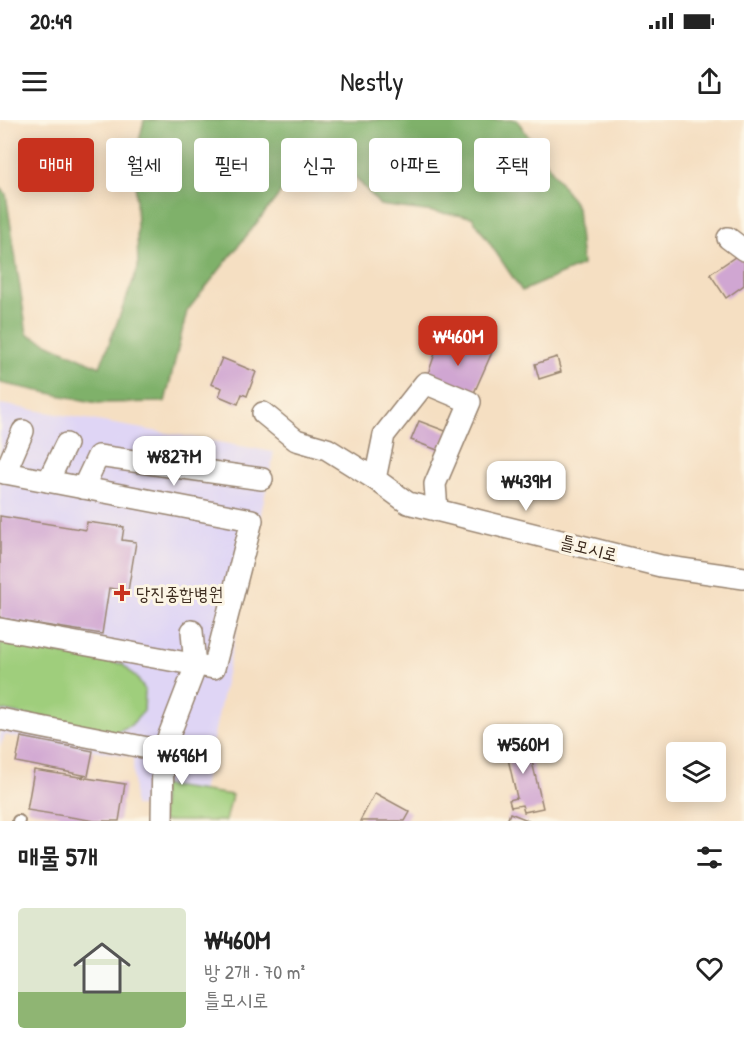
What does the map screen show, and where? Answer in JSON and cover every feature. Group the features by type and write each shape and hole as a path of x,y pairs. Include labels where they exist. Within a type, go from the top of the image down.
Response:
{"street":[{"path":"375,479 384,435 425,383 470,402 435,483 437,510"},
{"name":"틀모시로","path":"263,413 296,440 327,449 408,503 661,566 744,578"},
{"path":"0,629 214,668 252,520 2,472 23,431"},
{"path":"48,481 66,444"},
{"path":"83,488 98,456 262,479"},
{"path":"162,821 162,751 195,664 192,632"},
{"path":"0,719 162,751"}],"shaded area":[{"name":"당진종합병원","path":"0,404 274,452 199,806 134,806 133,757 5,735 0,747"}],"green space":[{"path":"144,120 517,120 529,138 474,138 474,192 550,192 550,168 577,207 582,265 522,291 472,217 380,205 357,179 357,138 281,138 281,192 187,311 165,402 97,403 0,383 0,187 6,194 27,334 100,367 138,268 136,192 182,192 182,138 140,138"},
{"path":"0,643 122,664 137,678 145,690 144,711 131,725 114,733 0,710"},
{"path":"162,785 232,795 226,821 162,821"}],"building":[{"path":"744,251 744,285 726,298 710,274"},
{"path":"442,333 493,350 470,402 425,383"},
{"path":"557,357 561,372 539,379 535,364"},
{"path":"222,358 256,372 247,396 242,394 238,404 219,396 222,388 211,384"},
{"path":"419,421 448,432 440,451 411,440"},
{"name":"당진종합병원","path":"0,516 86,530 87,522 124,527 122,540 136,542 128,591 109,588 102,634 0,618"},
{"path":"526,736 543,808 524,812 522,805 511,807 509,800 517,798 504,741"},
{"path":"21,737 93,751 88,776 16,762"},
{"path":"34,770 125,784 119,821 95,821 27,810"},
{"path":"375,793 410,812 405,821 360,821"},
{"path":"510,813 530,821 507,821"}],"place":[{"name":"당진종합병원","path":"122,593"}]}
